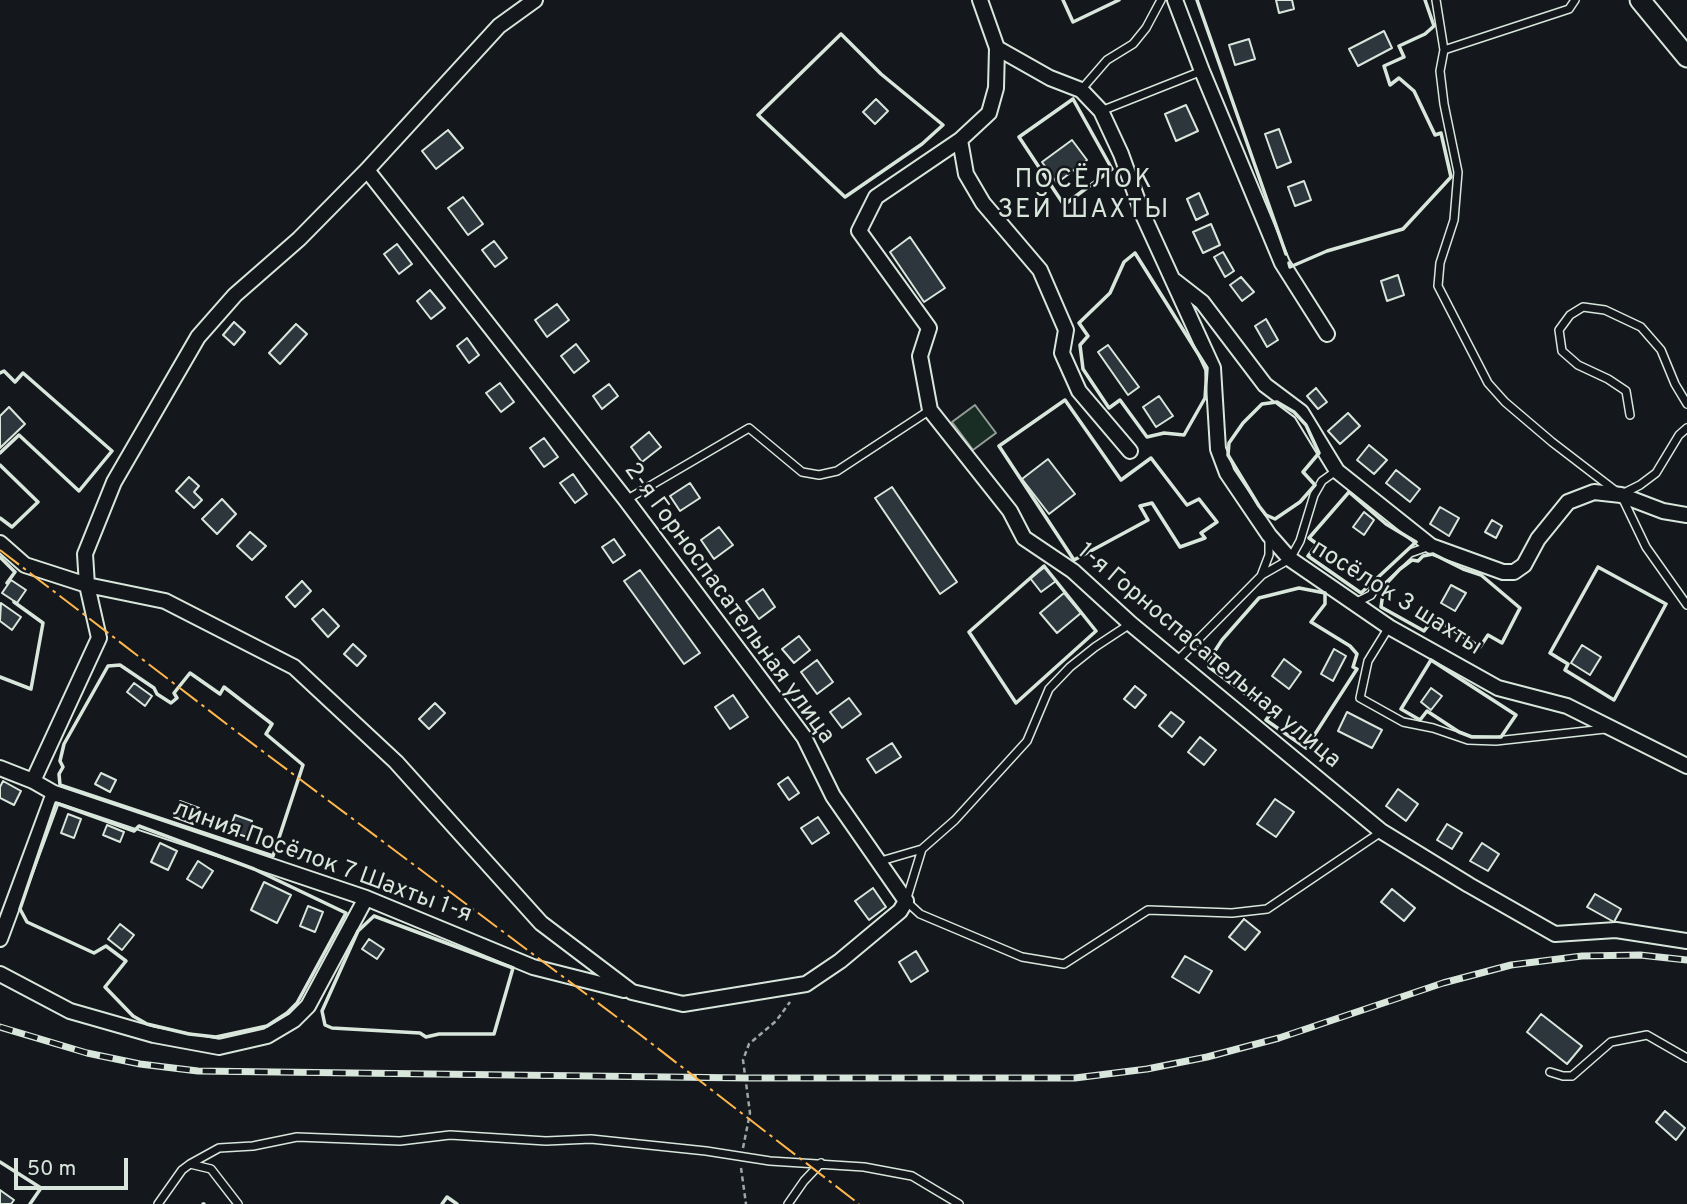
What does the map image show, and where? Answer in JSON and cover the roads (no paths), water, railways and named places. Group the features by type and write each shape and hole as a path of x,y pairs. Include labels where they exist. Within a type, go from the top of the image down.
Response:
{"main road":[{"path":"1640,0 1687,57"}],"street":[{"path":"33,780 99,638 88,585 85,554 114,482 198,337 235,295 299,239 367,170 499,26 535,0"},
{"path":"980,0 997,48 996,88 989,113 960,140 966,174 983,203 1040,270 1066,330 1062,353 1079,391 1129,451"},
{"path":"1175,0 1282,262 1327,334"},
{"name":"посёлок 3 шахты","path":"997,48 1050,78 1081,90 1101,111 1213,368 1218,449 1227,473 1269,535 1290,559 1389,627 1498,688 1567,706 1687,766"},
{"name":"1-я Горноспасательная улица","path":"960,140 876,197 859,231 929,328 920,356 930,410 1010,511 1024,538 1073,571 1131,624 1381,831 1555,934 1616,930 1687,941"},
{"name":"2-я Горноспасательная улица","path":"367,170 626,500 804,737 833,796 906,901"},
{"name":"посёлок 3 шахты","path":"1172,278 1202,302 1265,385 1301,412 1337,471 1431,546 1503,572 1514,572 1524,565 1538,539 1568,502 1594,492 1621,495"},
{"path":"1621,495 1663,511 1687,515"},
{"path":"0,543 25,565 88,585 165,601 294,667 396,762 541,923 632,992 683,1004 806,984 900,911 906,901"},
{"name":"линия Посёлок 7 Шахты 1-я","path":"0,768 33,780 54,793 366,898 533,967 632,992"},
{"path":"0,939 54,793"},
{"path":"0,974 70,1011 154,1035 219,1047 267,1036 294,1020 308,1006 366,898"}],"lane":[{"path":"1081,90 1107,60 1133,44 1146,28 1161,0"},
{"path":"1436,0 1444,50 1440,71 1458,172 1454,220 1440,263 1438,286 1488,383 1543,434 1621,495 1646,547 1687,605"},
{"path":"1444,50 1569,9 1574,0"},
{"path":"1101,111 1202,71"},
{"path":"1630,415 1626,391 1578,365 1562,351 1559,330 1570,315 1583,307 1605,310 1641,327 1661,349 1675,384 1687,404"},
{"path":"626,500 749,428 802,472 819,475 837,471 930,410"},
{"path":"1621,495 1656,473 1679,435 1687,429"},
{"path":"1177,661 1261,576 1290,559 1300,541 1321,481 1337,471"},
{"path":"1261,576 1269,555 1269,535"},
{"path":"1355,603 1371,595 1378,583 1410,553 1431,546"},
{"path":"880,862 922,849 955,820 1027,741 1049,689 1095,647 1131,624"},
{"path":"1389,627 1368,661 1360,698 1404,722 1433,727 1468,740 1496,741 1613,728"},
{"path":"922,849 906,901 920,914 1022,957 1064,964 1148,910 1233,913 1267,909 1381,831"},
{"path":"1550,1072 1572,1076 1611,1042 1647,1035 1687,1058"},
{"path":"158,1204 182,1170 219,1148 253,1146 297,1138 400,1141 450,1135 546,1141 591,1139 770,1161 864,1167 912,1176 960,1204"},
{"path":"788,1204 821,1163"},
{"path":"190,1164 211,1169 238,1204"}],"railway":[{"path":"0,1027 87,1053 140,1064 198,1071 746,1078 1075,1078 1147,1069 1207,1057 1279,1038 1443,983 1511,965 1582,956 1640,955 1687,960"}],"district":[{"name":"ПОСЁЛОК 3ЕЙ ШАХТЫ","path":"1084,197"}]}
